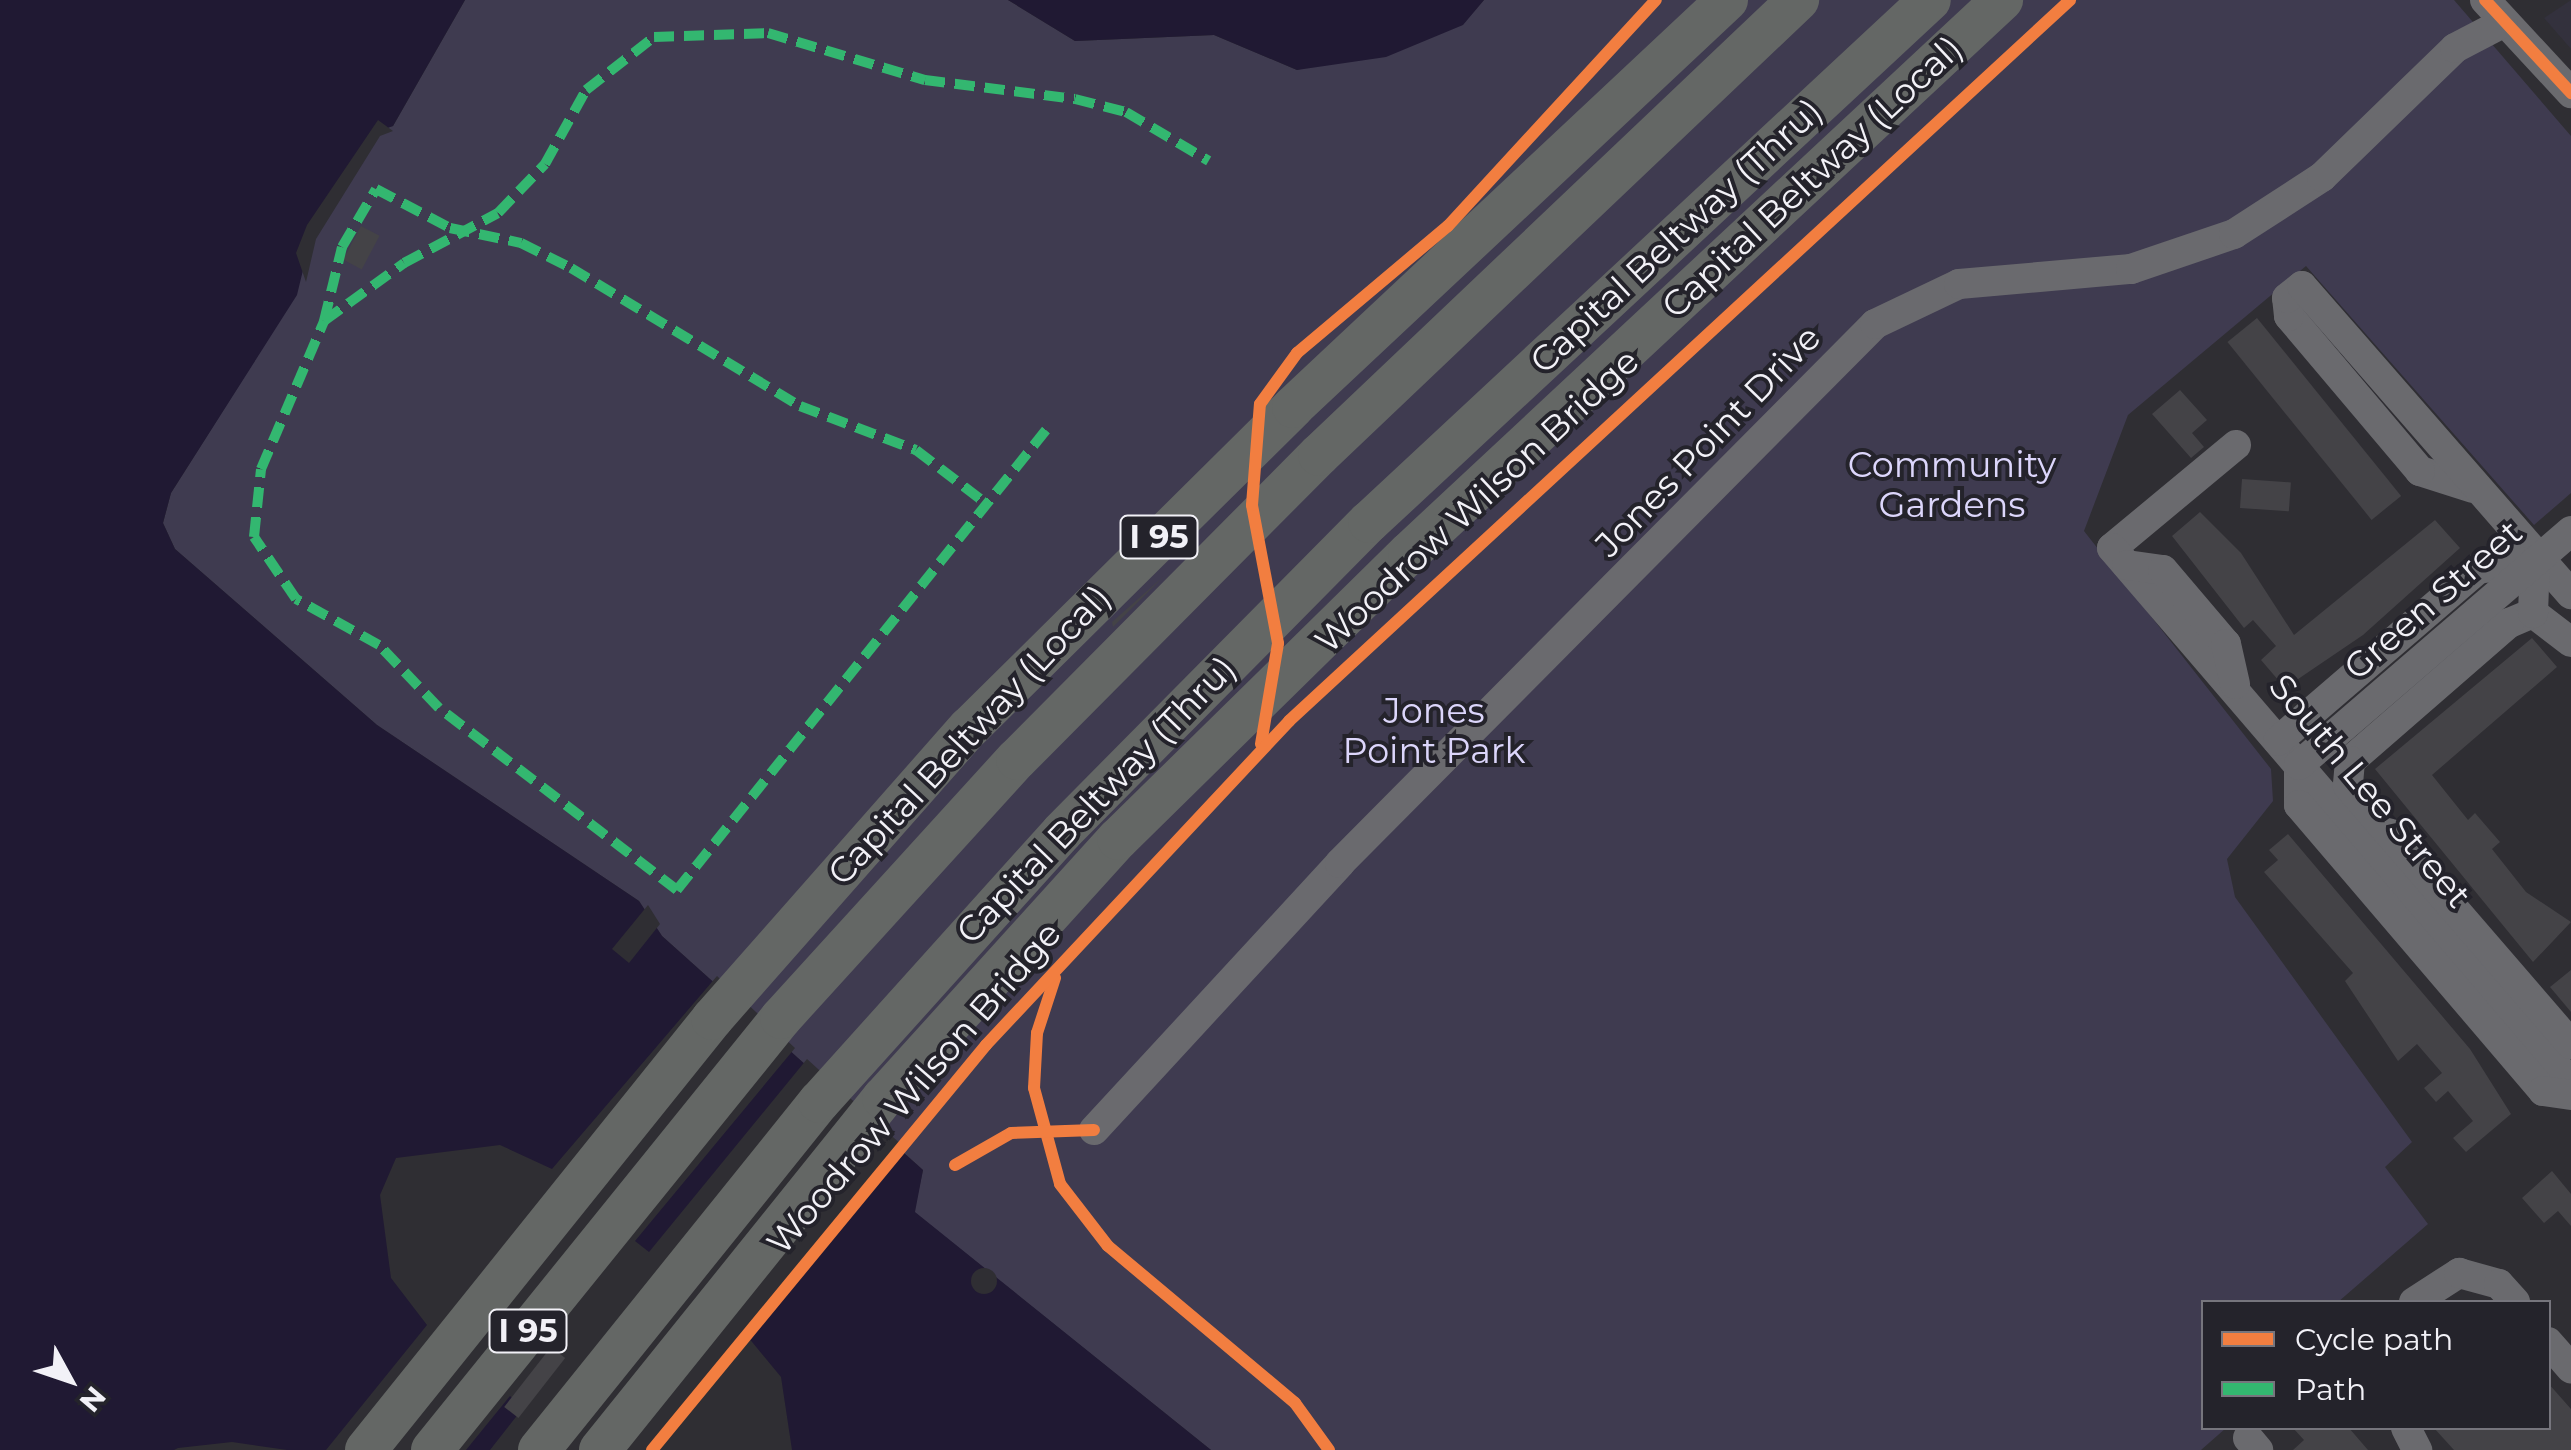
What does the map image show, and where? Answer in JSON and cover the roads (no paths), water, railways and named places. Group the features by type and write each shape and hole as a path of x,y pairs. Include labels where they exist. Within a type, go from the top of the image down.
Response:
{"highway":[{"name":"Capital Beltway (Local)","path":"366,1450 712,1019 969,728 1293,407 1727,0"},
{"name":"I 95","path":"432,1450 781,1018 1040,735 1798,0"},
{"name":"Capital Beltway (Thru)","path":"539,1450 819,1102 1062,832 1370,522 1930,0"},
{"name":"Capital Beltway (Local)","path":"600,1450 883,1098 1118,838 2002,0"}],"street":[{"path":"2494,11 2571,93"},
{"name":"Jones Point Drive","path":"1094,1130 1340,862 1875,324 1959,284 2131,269 2234,234 2322,177 2494,11"},
{"path":"2302,286 2535,562 2571,594"},
{"name":"South Lee Street","path":"2236,445 2120,556 2571,1082"},
{"name":"Green Street","path":"2299,766 2571,530"},
{"path":"2533,613 2535,562"},
{"path":"2278,740 2478,569 2535,562"},
{"path":"2533,613 2571,642"},
{"path":"2533,613 2509,623 2364,749 2349,774 2348,786 2571,1044"},
{"path":"2349,774 2299,766 2299,806 2543,1091 2571,1096"},
{"path":"2417,1300 2442,1280 2480,1274 2512,1300"},
{"path":"2551,1345 2571,1368"}],"park label":[{"name":"Community Gardens","path":"1952,485"},
{"name":"Jones Point Park","path":"1434,731"}]}
